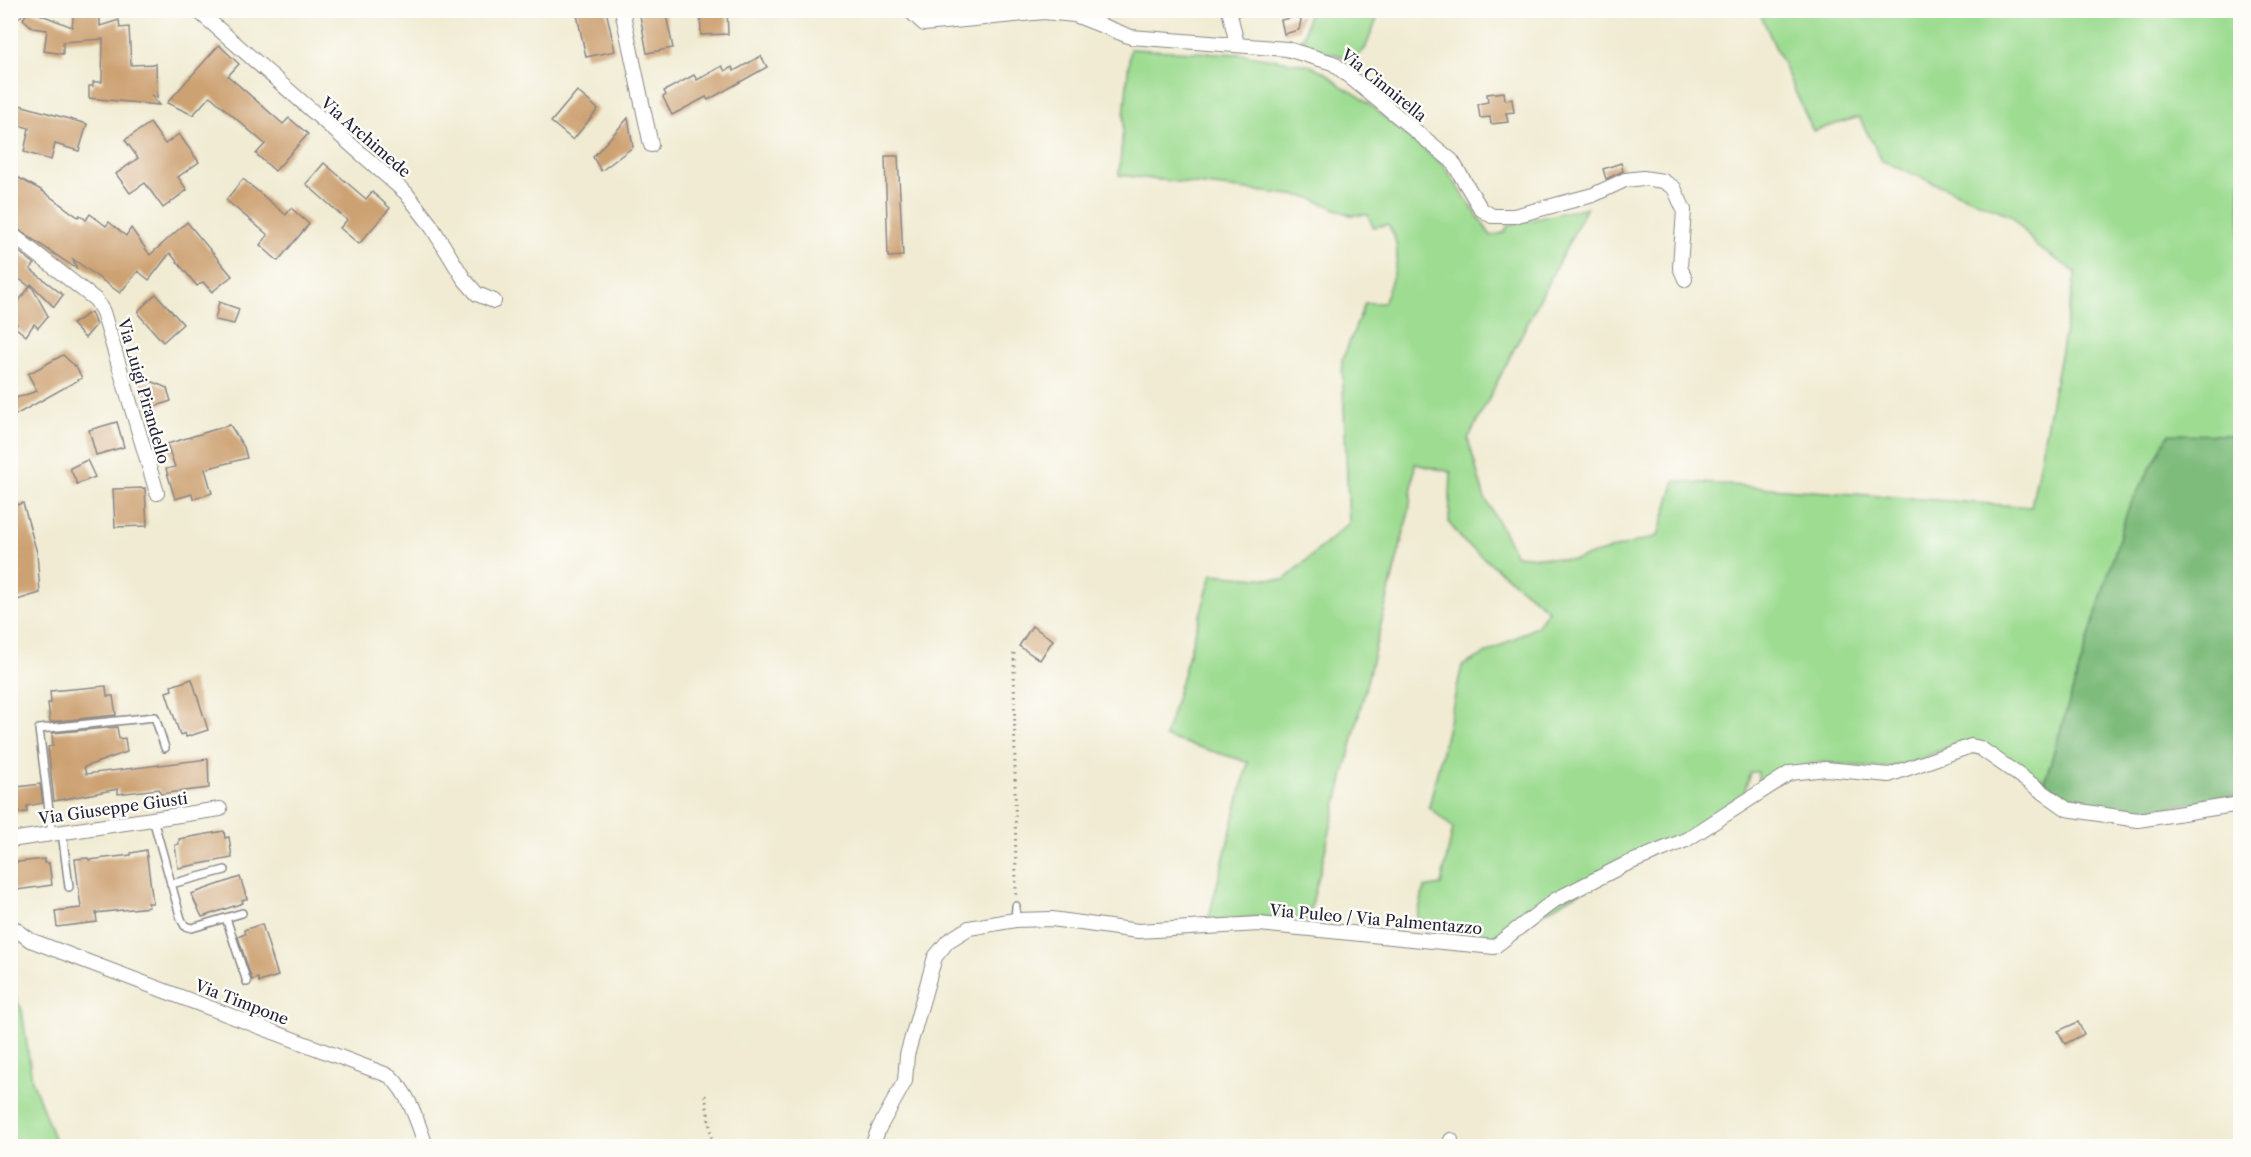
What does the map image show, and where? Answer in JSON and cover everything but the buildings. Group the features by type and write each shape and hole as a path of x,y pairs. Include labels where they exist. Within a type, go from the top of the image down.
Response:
{"street":[{"name":"Via Archimede","path":"197,10 406,193 430,224 464,279 477,294 494,302"},
{"path":"622,10 651,144"},
{"name":"Via Cinnirella","path":"909,10 924,24 1044,12 1076,15 1137,38 1287,49 1333,63 1452,161 1481,209 1492,216 1514,216 1582,198 1625,180 1643,178 1662,181 1674,188 1683,210 1680,267 1685,279"},
{"path":"1229,10 1238,44"},
{"name":"Via Luigi Pirandello","path":"10,233 96,300 103,312 157,493"},
{"name":"Via Puleo / Via Palmentazzo","path":"872,1146 905,1080 907,1054 935,957 948,941 969,928 1016,913 1138,931 1259,924 1494,947 1555,900 1624,865 1686,840 1790,773 1826,769 1889,775 1971,746 1980,748 2067,809 2138,820 2241,804"},
{"name":"Via Giuseppe Giusti","path":"10,840 220,809"},
{"name":"Via Timpone","path":"10,925 30,940 390,1076 401,1087 410,1103 426,1146"}],"lane":[{"path":"69,887 39,729 155,717 165,748"},
{"path":"153,819 185,926 192,928 242,913"},
{"path":"171,884 225,870"},
{"path":"226,918 247,982"}],"path":[{"path":"1014,652 1016,913"},
{"path":"705,1095 713,1146"}],"green space":[{"path":"1309,11 1380,11 1365,49 1351,62 1339,55 1296,46 1304,36"},
{"path":"1759,11 2240,11 2240,435 2169,435 2128,509 2045,781 1973,741 1960,743 1902,766 1877,768 1818,762 1758,781 1758,772 1750,772 1744,794 1685,833 1504,935 1484,938 1415,928 1424,888 1441,885 1453,828 1429,807 1462,666 1538,626 1548,610 1464,542 1449,523 1451,472 1415,464 1409,511 1308,920 1260,917 1208,921 1248,762 1165,737 1212,574 1284,580 1349,523 1342,361 1365,303 1383,303 1391,284 1397,254 1396,244 1388,225 1373,227 1368,215 1350,215 1308,197 1119,175 1130,49 1240,54 1309,65 1326,73 1341,86 1359,96 1444,166 1491,236 1503,233 1509,225 1587,207 1468,439 1484,496 1516,555 1574,560 1658,536 1675,481 2031,507 2076,272 2037,247 2012,216 1882,161 1859,117 1813,131"},
{"path":"2169,434 2240,435 2240,796 2126,813 2067,798 2045,781 2128,509"},
{"path":"10,988 22,1010 32,1080 57,1146 11,1146"}]}
